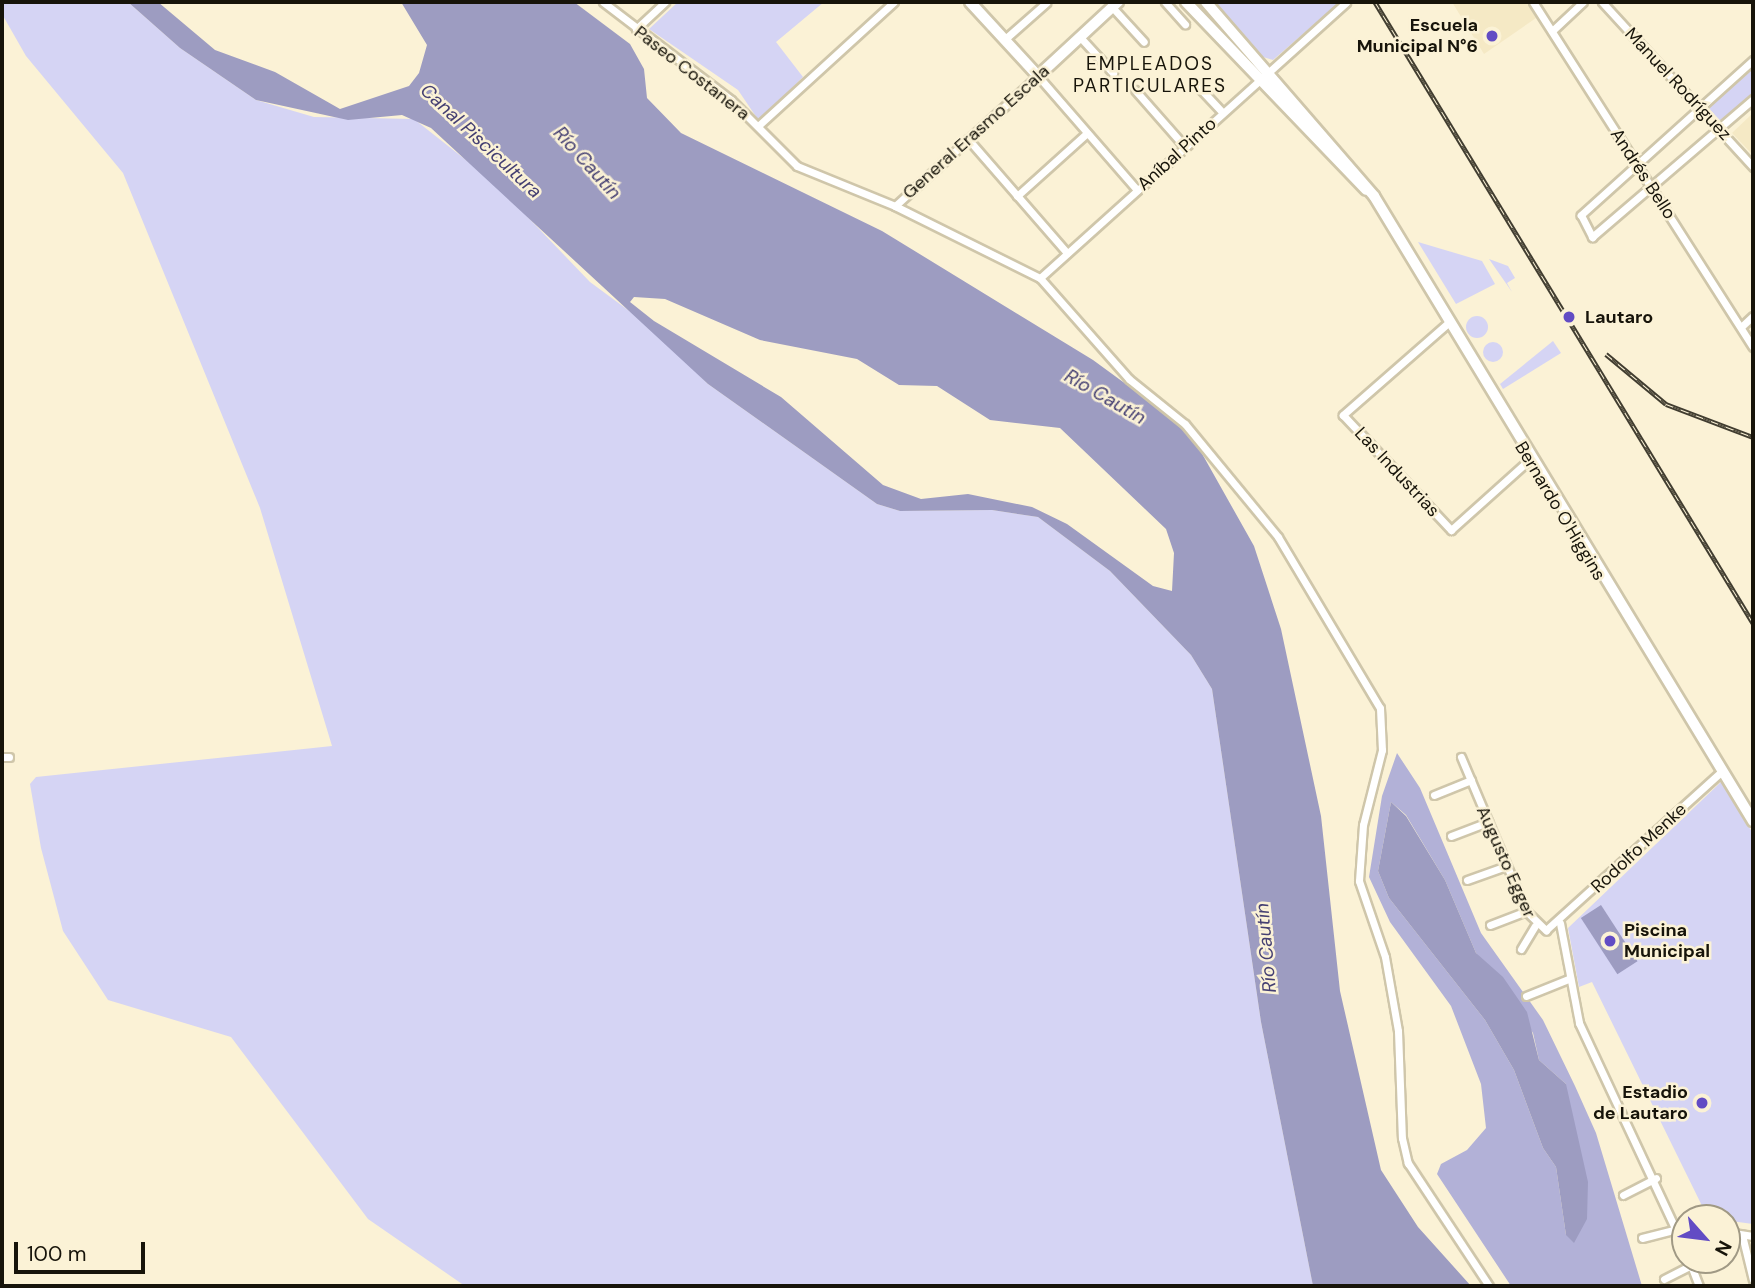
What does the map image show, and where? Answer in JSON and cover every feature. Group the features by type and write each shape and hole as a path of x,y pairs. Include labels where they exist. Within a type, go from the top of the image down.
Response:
{"main road":[{"name":"Bernardo O'Higgins","path":"1186,2 1345,175 1374,196"},
{"name":"Bernardo O'Higgins","path":"1206,2 1374,196 1529,460 1720,774 1753,821"}],"street":[{"name":"Paseo Costanera","path":"603,2 758,126 797,166 895,206 1040,278"},
{"path":"636,29 665,2"},
{"path":"758,126 894,2"},
{"path":"970,2 1137,190"},
{"path":"1164,2 1185,24"},
{"name":"Aníbal Pinto","path":"1040,278 1346,2"},
{"name":"Andrés Bello","path":"1533,2 1753,347"},
{"path":"1552,30 1583,2"},
{"name":"Manuel Rodríguez","path":"1602,2 1753,167"},
{"path":"1004,39 1046,3"},
{"path":"1115,5 1144,42"},
{"name":"General Erasmo Escala","path":"895,206 1115,5"},
{"path":"1080,37 1113,74"},
{"path":"1753,60 1580,220 1598,237 1753,99"},
{"path":"1194,82 1223,113"},
{"path":"1135,90 1185,147"},
{"path":"1017,196 1087,133"},
{"path":"968,139 1067,253"},
{"path":"1040,278 1129,379 1185,424 1278,537 1374,691 1383,739 1362,832 1359,881 1385,957 1398,1031 1402,1138 1408,1163 1489,1286"},
{"path":"1741,327 1753,316"},
{"name":"Las Industrias","path":"1448,323 1343,415 1451,530 1529,460"},
{"name":"Augusto Egger","path":"1461,757 1526,911 1535,926 1546,930 1560,923 1568,979 1579,1023 1671,1213"},
{"name":"Rodolfo Menke","path":"1560,923 1720,774"},
{"path":"1434,795 1471,780"},
{"path":"1451,836 1488,822"},
{"path":"1467,880 1506,866"},
{"path":"1490,925 1526,911"},
{"path":"1521,949 1535,926"},
{"path":"1526,996 1568,979"},
{"path":"1623,1195 1656,1178"},
{"path":"1642,1238 1671,1227"},
{"path":"1753,1236 1742,1235 1753,1280"},
{"path":"1664,1279 1672,1274"}],"shaded area":[{"path":"2,2 128,2 180,48 256,100 314,117 414,119 495,183 590,282 651,327 708,384 877,504 900,511 992,510 1038,517 1110,571 1191,655 1212,689 1261,1022 1313,1286 465,1286 368,1219 231,1037 108,1000 63,931 41,848 30,784 36,777 332,746 260,508 123,173 26,56 2,14"},
{"path":"678,2 824,2 776,42 803,77 759,121 738,90 649,29"},
{"path":"1210,2 1340,2 1273,60 1260,56"},
{"name":"Escuela Municipal N°6","path":"1452,2 1526,2 1536,18 1484,54"},
{"path":"1753,63 1753,95 1721,125 1707,105"},
{"path":"1753,113 1753,155 1732,133"},
{"path":"1418,242 1482,261 1495,284 1456,304"},
{"path":"1489,259 1508,266 1515,278 1507,283 1512,292"},
{"path":"1477,316 1485,319 1488,327 1485,335 1477,338 1469,335 1466,327 1469,319"},
{"path":"1553,341 1561,353 1503,389 1500,384"},
{"path":"1489,342 1497,342 1503,352 1497,362 1489,362 1483,356 1483,348"},
{"path":"1397,753 1420,788 1481,933 1543,1020 1575,1086 1596,1133 1642,1286 1511,1286 1437,1174 1441,1164 1467,1150 1486,1128 1481,1084 1451,1006 1390,922 1369,877 1382,796","holes":["1391,802 1406,815 1445,880 1476,953 1533,1033 1539,1060 1566,1084 1566,1235 1556,1167 1543,1148 1514,1070 1485,1020 1389,898 1378,871"]},
{"name":"Estadio de Lautaro","path":"1722,781 1753,834 1753,1224 1741,1222 1741,1204 1701,1204 1592,982 1579,987 1568,928"}],"water":[{"path":"128,2 158,2 215,50 275,72 340,109 409,86 419,73 427,45 401,2 574,2 630,44 644,69 647,98 681,133 882,231 1093,360 1171,417 1196,443 1254,546 1281,629 1321,816 1340,991 1381,1170 1418,1227 1471,1286 1313,1286 1261,1022 1212,689 1191,655 1110,571 1038,517 992,510 900,511 877,504 708,384 431,128 402,115 348,120 256,100 180,48","holes":["634,297 665,299 760,340 857,359 899,385 937,386 990,420 1060,428 1166,529 1174,553 1172,591 1153,586 1067,524 1032,507 968,494 921,499 883,485 781,397 654,321 630,302"]},
{"path":"1391,802 1406,816 1445,880 1476,953 1503,977 1527,1012 1539,1060 1566,1084 1588,1182 1587,1219 1574,1243 1566,1235 1556,1167 1543,1148 1514,1070 1485,1020 1389,898 1378,871"},
{"name":"Piscina Municipal","path":"1601,905 1637,961 1617,974 1581,918"}],"railway":[{"path":"1375,2 1753,623"},
{"path":"1606,354 1666,404 1753,437"}],"place":[{"name":"Escuela Municipal N°6","path":"1492,36"},
{"name":"Lautaro","path":"1569,317"},
{"name":"Piscina Municipal","path":"1610,941"},
{"name":"Estadio de Lautaro","path":"1702,1103"}],"district":[{"name":"EMPLEADOS PARTICULARES","path":"1150,75"}],"water label":[{"name":"Canal Piscicultura","path":"481,141"},
{"name":"Río Cautín","path":"587,163"},
{"name":"Río Cautín","path":"1105,397"},
{"name":"Río Cautín","path":"1266,948"}]}
